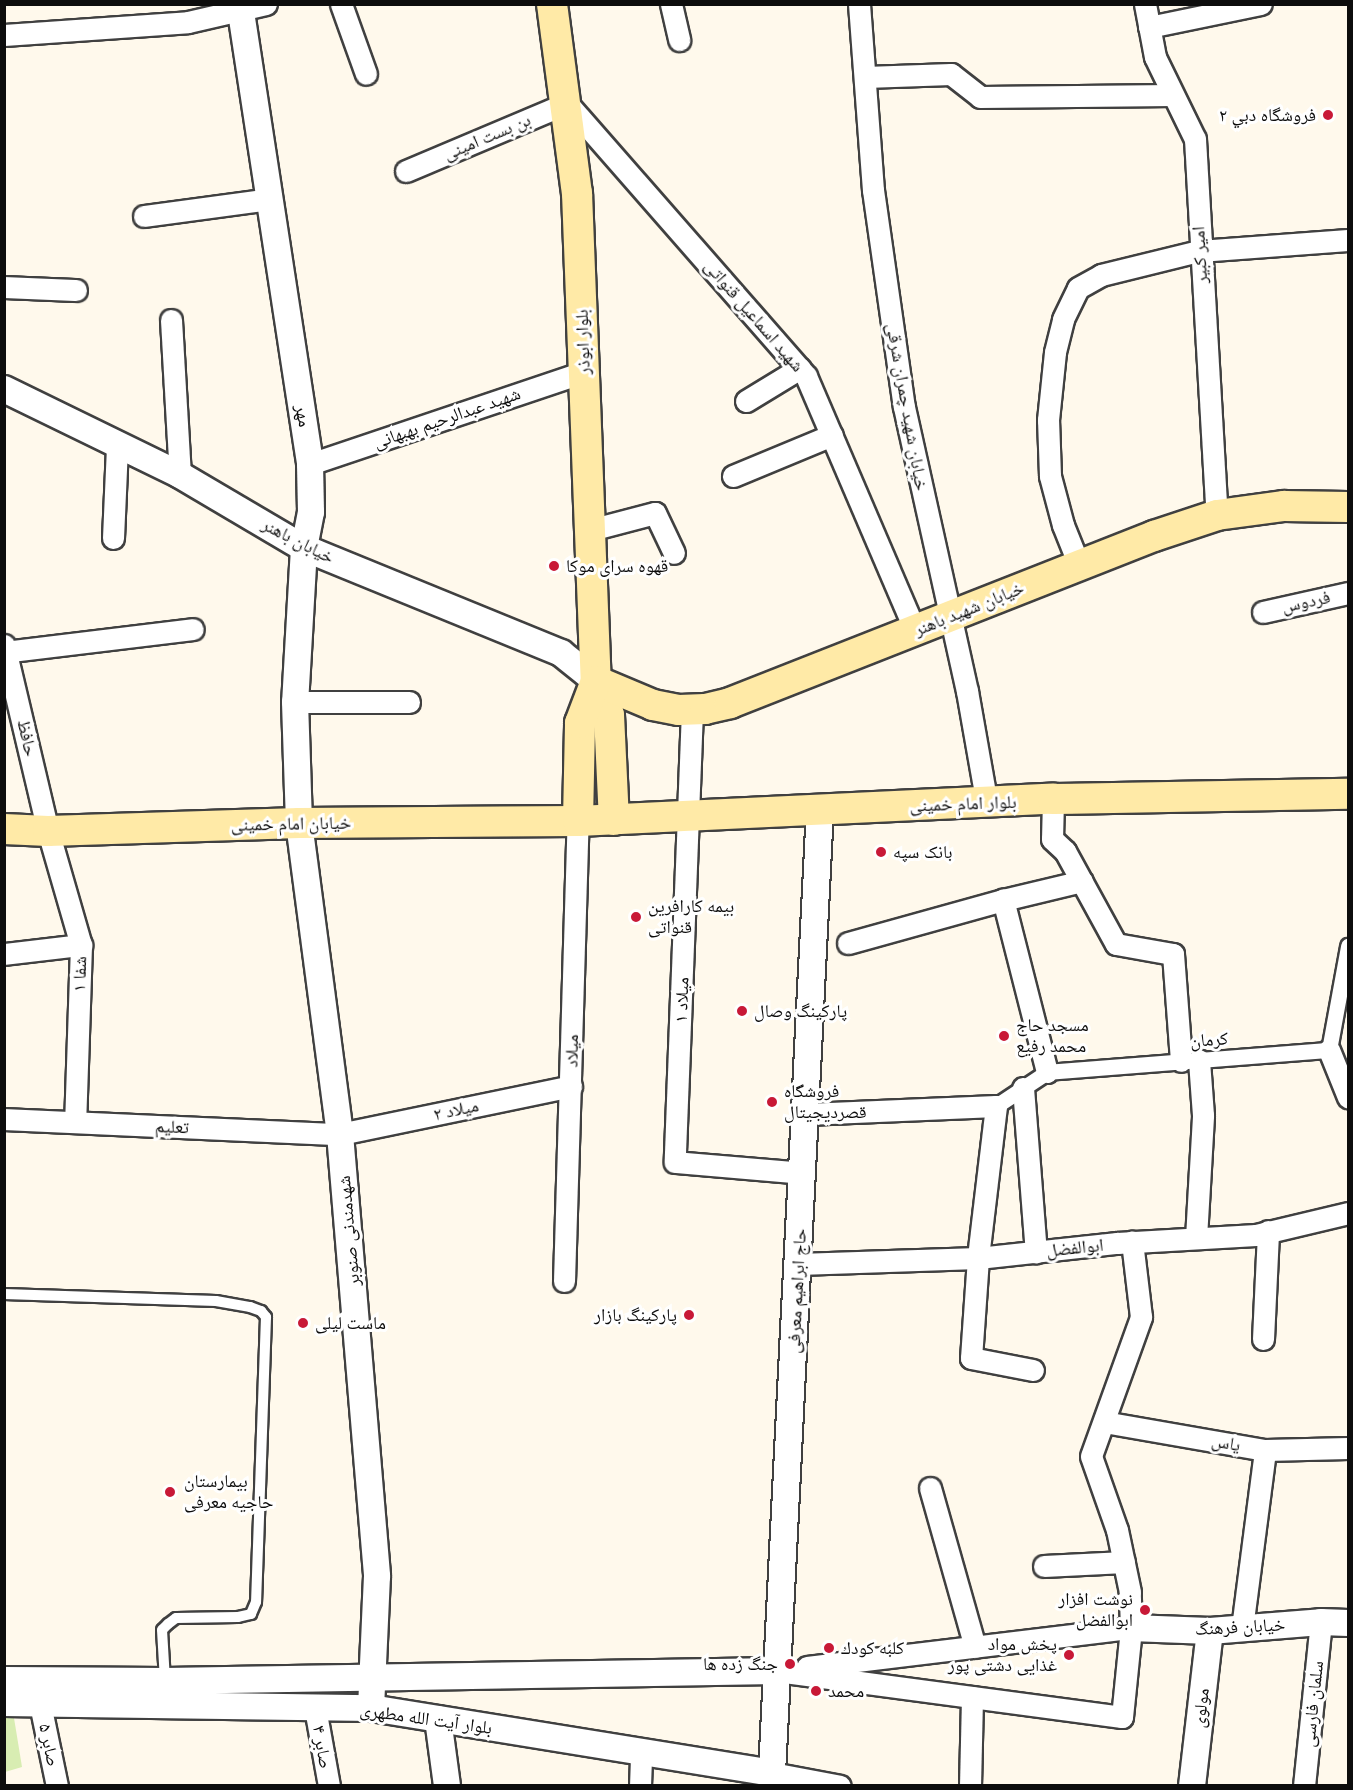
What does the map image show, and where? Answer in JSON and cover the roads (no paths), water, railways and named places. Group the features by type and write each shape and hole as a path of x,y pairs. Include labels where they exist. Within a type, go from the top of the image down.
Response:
{"main road":[{"name":"بلوار ابوذر","path":"552,4 567,103 577,193 596,681"},
{"name":"خیابان شهید باهنر","path":"596,681 653,705 692,710 730,703 1079,565 1218,515 1284,506 1348,507"},
{"path":"596,681 609,715 614,819"},
{"path":"578,821 580,723 596,681"},
{"name":"بلوار امام خمینی","path":"578,821 820,808 987,804 1053,799 1348,794"},
{"name":"خیابان امام خمینی","path":"4,829 48,831 299,823 578,821"}],"street":[{"path":"4,35 186,13 241,12 266,4"},
{"path":"340,4 366,74"},
{"path":"671,4 679,40"},
{"name":"خیابان شهید چمران شرقی","path":"859,4 873,190 904,408 967,691 987,804"},
{"name":"امیر کبیر","path":"1145,4 1155,57 1195,139 1200,251 1218,515"},
{"path":"1149,27 1261,4"},
{"name":"مهر","path":"241,12 310,464 311,512 304,548 295,702 299,823"},
{"path":"865,77 951,74 980,97 1173,95"},
{"name":"بن بست امینی","path":"406,171 567,103"},
{"name":"شهید اسماعیل قنواتی","path":"567,103 806,376 915,630"},
{"path":"144,216 270,199"},
{"path":"1079,565 1060,516 1050,476 1049,449 1050,392 1063,319 1078,288 1086,282 1200,251 1348,240"},
{"path":"4,287 76,290"},
{"path":"171,320 180,475"},
{"path":"746,401 800,368"},
{"name":"شهید عبدالرحیم بهبهانی","path":"310,464 584,372"},
{"name":"خیابان باهنر","path":"4,389 180,475 304,548 561,652 596,681"},
{"path":"733,476 832,435"},
{"path":"112,538 117,445"},
{"path":"590,530 655,513 674,553"},
{"name":"فردوس","path":"1263,612 1348,593"},
{"path":"5,650 193,629"},
{"name":"حافظ","path":"5,650 48,831"},
{"path":"295,702 409,702"},
{"name":"میلاد ۱","path":"692,710 690,815 675,1162 803,1173"},
{"path":"1053,799 1052,839 1065,851 1116,944 1173,954 1190,1061 1203,1115 1196,1238"},
{"name":"حاج ابراهیم معرفی","path":"772,1773 820,808"},
{"name":"میلاد","path":"564,1281 578,821"},
{"name":"شهدمندنی صنوبر","path":"299,823 340,1134 377,1576 371,1708"},
{"name":"شفا ۱","path":"48,831 81,945 75,1122"},
{"path":"848,943 1003,900 1082,881"},
{"path":"1003,900 1047,1072"},
{"path":"4,954 81,945"},
{"path":"1348,946 1329,1050 1348,1097"},
{"name":"کرمان","path":"996,1106 1047,1072 1329,1050"},
{"name":"میلاد ۲","path":"340,1134 571,1086"},
{"path":"1023,1088 1036,1252"},
{"path":"806,1114 996,1106 978,1258 971,1358 1033,1370"},
{"name":"تعلیم","path":"4,1119 340,1134"},
{"name":"ابوالفضل","path":"798,1264 978,1258 1132,1242 1196,1238 1268,1231 1348,1213"},
{"path":"1263,1339 1268,1231"},
{"path":"777,1671 1122,1717 1131,1628 1130,1592 1117,1530 1091,1456 1141,1317 1132,1242"},
{"name":"یاس","path":"1104,1422 1264,1449 1348,1448"},
{"path":"1242,1628 1264,1449"},
{"path":"930,1488 975,1647"},
{"path":"1044,1566 1124,1562"},
{"name":"خیابان فرهنگ","path":"1131,1628 1210,1630 1321,1622 1348,1623"},
{"name":"سلمان فارسی","path":"1304,1785 1321,1622"},
{"path":"777,1671 1131,1628"},
{"name":"مولوی","path":"1192,1785 1210,1630"},
{"name":"بلوار آیت الله مطهری","path":"4,1680 165,1681 777,1671"},
{"path":"970,1785 972,1697"},
{"name":"بلوار آیت الله مطهری","path":"4,1703 371,1708 772,1773"},
{"name":"صابر ۵","path":"40,1704 57,1785"},
{"name":"صابر ۴","path":"315,1707 329,1785"},
{"path":"438,1719 447,1785"},
{"path":"640,1785 642,1752"},
{"path":"772,1773 840,1785"}],"lane":[{"path":"4,1294 216,1301 250,1307 261,1311 266,1317 256,1602 250,1614 238,1617 176,1617 162,1630 165,1681"}],"place":[{"name":"فروشگاه دبي ٢","path":"1328,115"},
{"name":"قهوه سرای موکا","path":"554,566"},
{"name":"بانک سپه","path":"881,852"},
{"name":"بیمه کارافرین قنواتی","path":"636,917"},
{"name":"پارکینگ وصال","path":"742,1011"},
{"name":"مسجد حاج محمد رفیع","path":"1004,1036"},
{"name":"فروشگاه قصردیجیتال","path":"772,1102"},
{"name":"پارکینگ بازار","path":"689,1315"},
{"name":"ماست لیلی","path":"303,1323"},
{"name":"بیمارستان حاجیه معرفی","path":"170,1492"},
{"name":"نوشت افزار ابوالفضل","path":"1145,1610"},
{"name":"كلبه كودك","path":"829,1648"},
{"name":"پخش مواد غذایی دشتی پور","path":"1069,1655"},
{"name":"جنگ زده ها","path":"790,1664"},
{"name":"محمد","path":"816,1691"}]}
